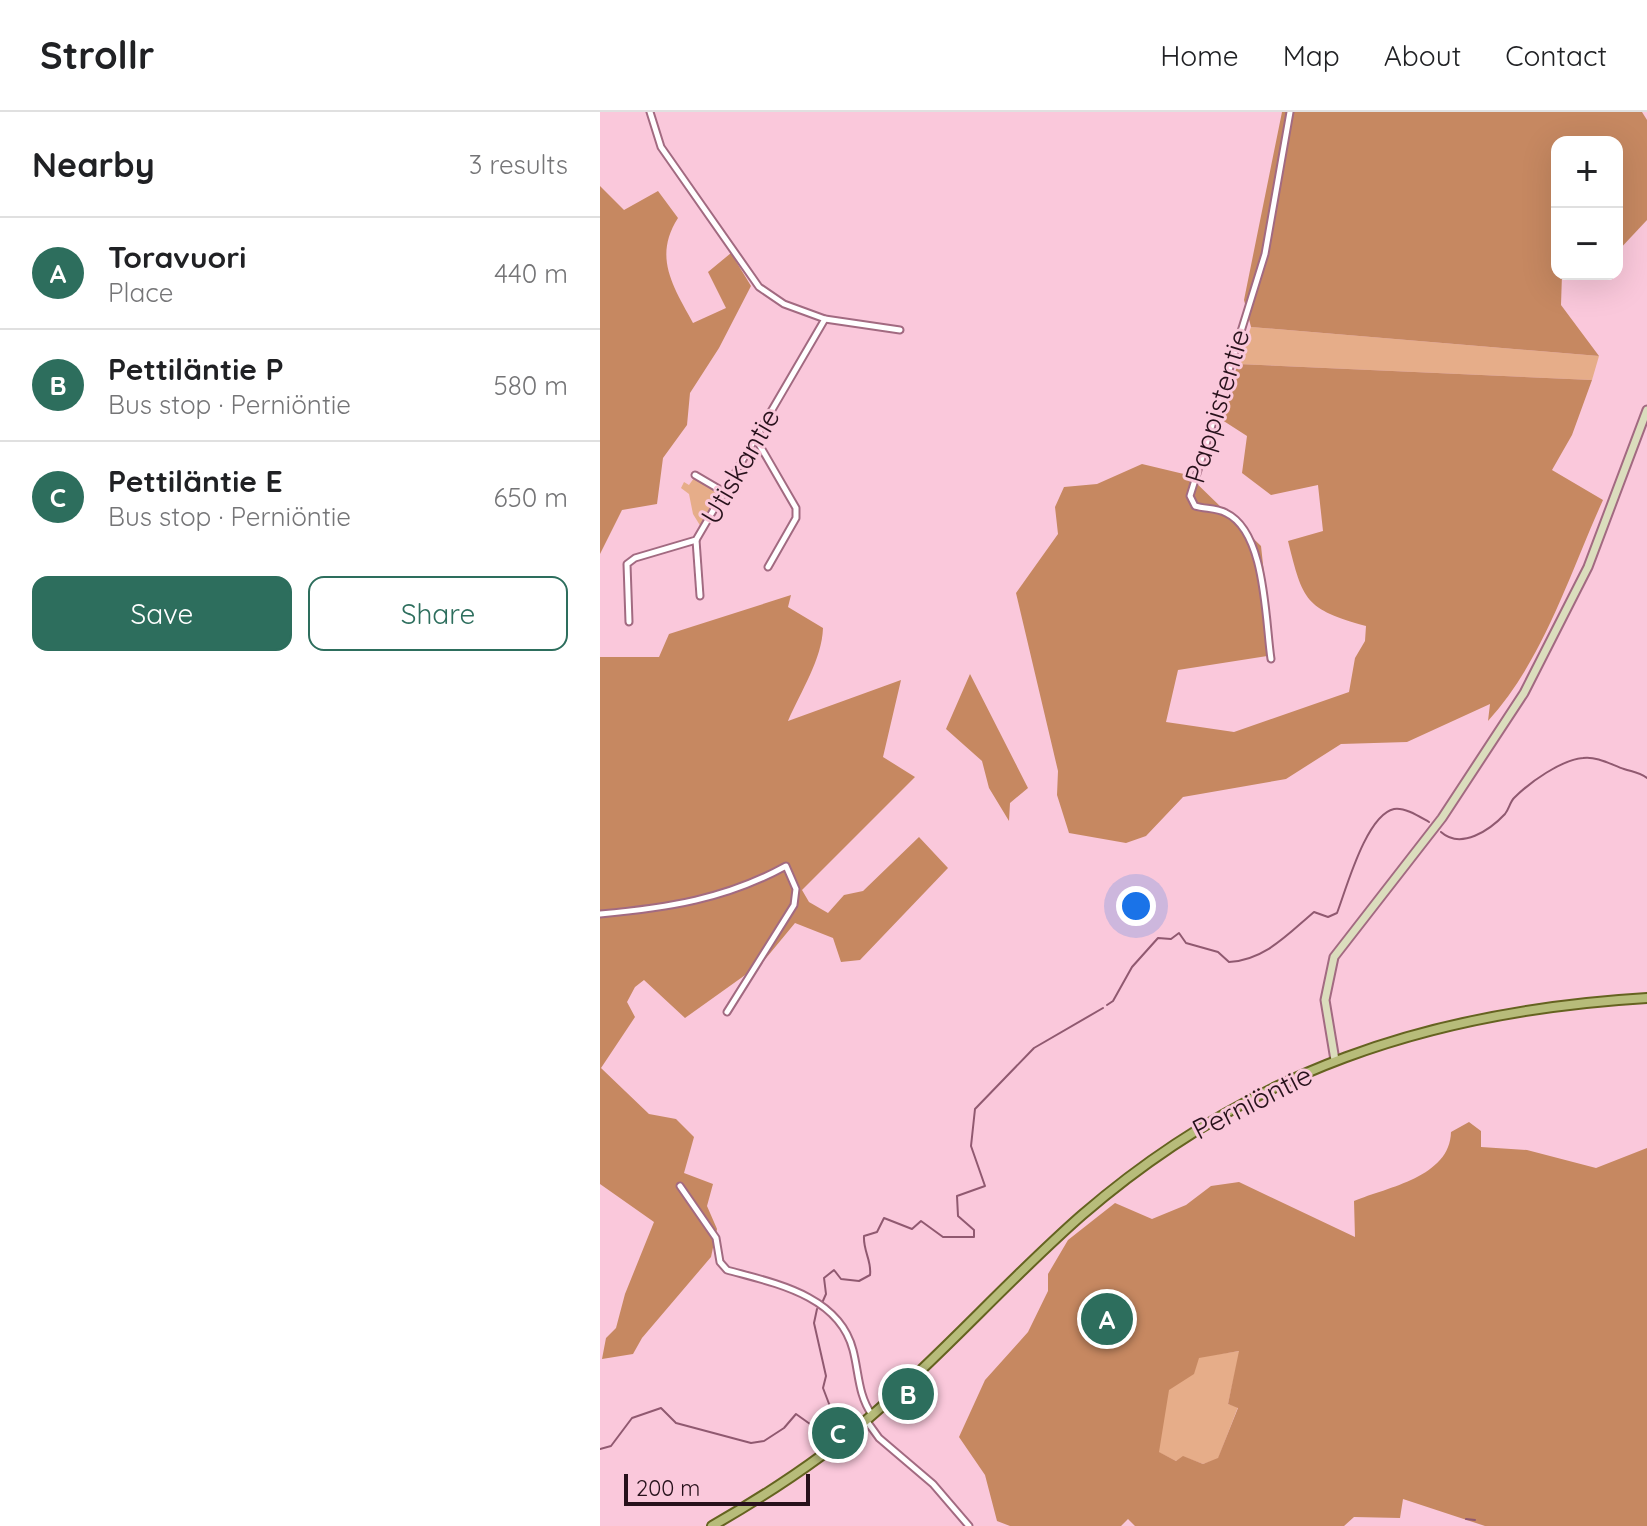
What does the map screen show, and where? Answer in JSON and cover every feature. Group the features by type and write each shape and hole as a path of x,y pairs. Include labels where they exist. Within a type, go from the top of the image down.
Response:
{"main road":[{"name":"Perniöntie","path":"712,1526 765,1495 869,1418 1071,1225 1139,1169 1188,1134 1256,1094 1335,1060 1325,1000 1334,957 1457,797 1524,693 1588,567 1647,410"},
{"path":"1335,1060 1423,1031 1484,1016 1553,1005 1647,998"}],"street":[{"path":"650,112 661,147 715,222 748,275 784,304 825,319 900,330"},
{"name":"Pappistentie","path":"1271,659 1254,544 1235,518 1224,511 1195,506 1190,496 1265,254 1289,115"},
{"name":"Utiskantie","path":"629,622 627,564 635,558 696,540 825,319"},
{"path":"756,439 796,508 796,518 768,567"},
{"path":"695,475 724,492"},
{"path":"696,540 700,596"},
{"path":"600,914 698,902 753,884 786,866 797,898 741,995 727,1012"},
{"path":"680,1186 716,1238 720,1262 727,1270 798,1292 838,1319 850,1340 861,1395 879,1438 933,1484 969,1526"}],"shaded area":[{"path":"1282,112 1642,112 1647,120 1647,220 1623,246 1623,136 1551,136 1551,280 1562,280 1561,305 1599,356 1251,327 1244,300"},
{"path":"600,186 624,210 658,191 678,218 671,232 666,259 673,284 693,323 726,308 708,272 731,253 751,286 719,348 690,393 687,425 663,458 657,504 622,510 600,554"},
{"path":"1251,327 1599,356 1592,380 1238,364"},
{"path":"1238,364 1592,380 1572,435 1552,470 1603,500 1540,644 1508,697 1488,721 1490,704 1407,742 1341,744 1286,779 1183,797 1146,836 1126,843 1069,833 1057,795 1058,771 1016,593 1058,534 1055,507 1064,487 1097,484 1142,464 1188,475 1261,546 1273,655 1178,670 1166,722 1234,732 1349,692 1355,658 1365,641 1366,626 1318,607 1303,590 1298,577 1288,541 1323,531 1318,485 1271,495 1242,473 1247,436 1219,418"},
{"path":"694,478 721,494 701,527 693,514 689,494 681,488 684,482 689,485"},
{"path":"791,595 788,607 823,628 815,663 788,721 901,680 883,757 915,777 802,890 809,902 828,913 844,895 863,891 919,837 948,868 860,960 841,962 833,938 795,923 762,963 685,1018 644,980 635,987 627,1002 635,1017 601,1068 649,1114 676,1119 694,1137 684,1173 713,1184 707,1206 717,1229 711,1257 642,1338 633,1354 602,1359 606,1338 616,1328 625,1294 654,1222 600,1184 600,657 659,657 669,634"},
{"path":"970,674 1028,788 1010,803 1009,821 989,788 982,761 946,729"},
{"path":"1469,1122 1481,1131 1481,1147 1527,1150 1596,1168 1647,1148 1647,1526 1485,1526 1403,1499 1400,1518 1354,1517 1344,1526 1135,1526 1128,1519 1121,1526 1010,1526 997,1521 985,1475 959,1437 985,1380 1028,1332 1048,1291 1048,1274 1068,1240 1115,1203 1152,1219 1186,1205 1211,1186 1239,1182 1355,1237 1354,1201 1399,1185 1429,1170 1448,1147 1451,1132","holes":["1239,1351 1228,1404 1238,1408 1218,1458 1203,1464 1183,1456 1176,1461 1159,1452 1169,1390 1194,1374 1199,1358"]},
{"path":"1240,1351 1228,1404 1238,1407 1218,1459 1203,1464 1184,1457 1176,1461 1158,1452 1168,1361"}],"waterway":[{"path":"1441,832 1457,839 1475,836 1505,814 1513,800 1528,785 1556,767 1574,760 1599,760 1647,778"},
{"path":"1107,1005 1113,1001 1132,967 1158,938 1171,939 1179,933 1186,943 1218,952 1229,962 1265,951 1314,912 1328,917 1337,913 1366,838 1384,814 1403,809 1429,822"},
{"path":"822,1303 826,1294 824,1278 834,1270 841,1279 859,1281 870,1275 864,1236 877,1232 884,1218 912,1229 921,1221 943,1237 974,1237 974,1230 958,1216 957,1196 985,1186 971,1146 975,1109 1034,1048 1103,1008"},
{"path":"600,1449 611,1446 632,1418 661,1408 676,1423 751,1443 764,1441 784,1428 796,1414 817,1429 829,1420 831,1409 823,1388 826,1376 814,1323 817,1309"},
{"path":"1466,1519 1475,1520"}],"place":[{"name":"Toravuori","path":"1107,1319"},
{"name":"Pettiläntie P","path":"908,1394"},
{"name":"Pettiläntie E","path":"838,1433"}]}
